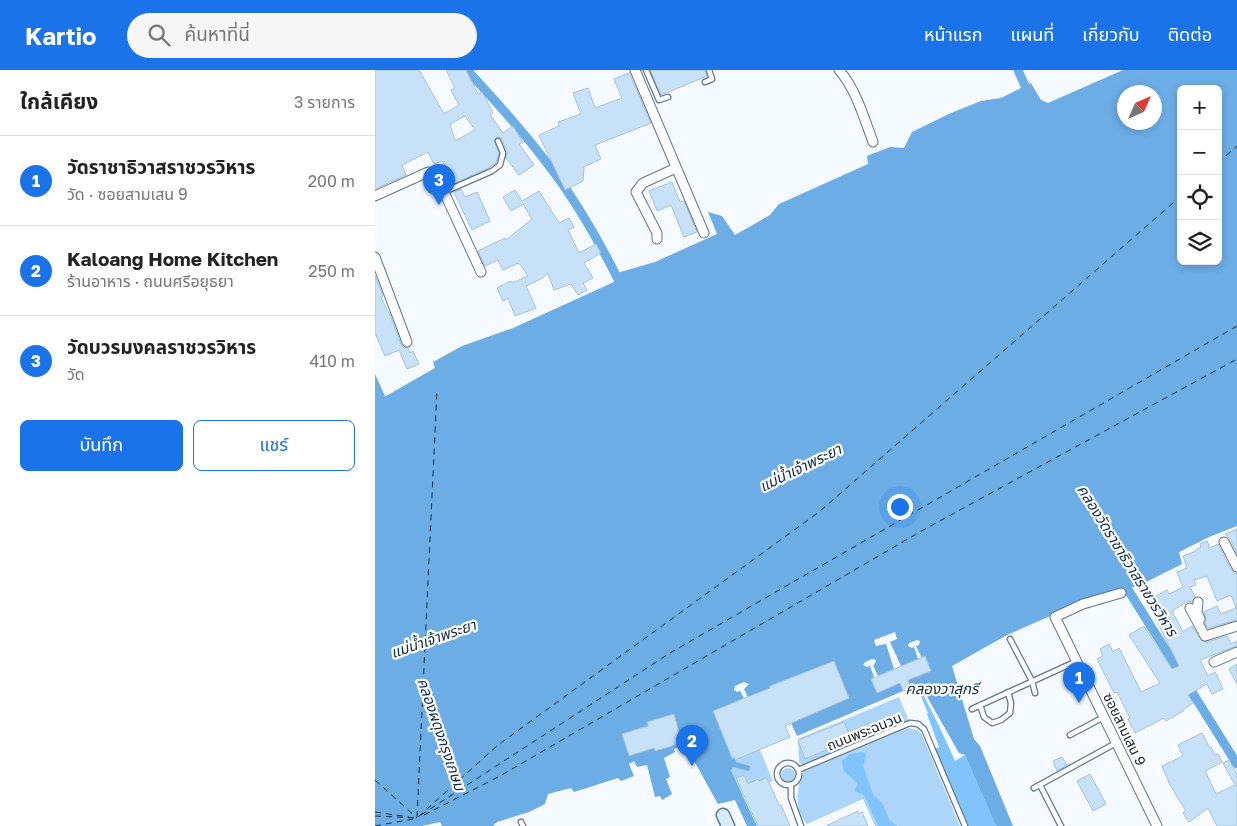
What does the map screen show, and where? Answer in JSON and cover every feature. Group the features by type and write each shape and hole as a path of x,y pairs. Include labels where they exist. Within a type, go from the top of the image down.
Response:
{"street":[{"path":"635,70 704,233"},
{"path":"839,70 845,76 853,92 873,142"},
{"path":"657,239 657,233 636,192 643,183 676,168"},
{"path":"375,196 428,172 432,173 444,192 481,272"},
{"path":"375,256 379,279 407,342"},
{"path":"1224,542 1237,567"},
{"name":"ซอยสามเสน 9","path":"1121,593 1083,604 1055,617 1157,826"},
{"path":"1199,602 1197,612 1199,626"},
{"path":"1190,608 1205,636 1237,626"},
{"path":"1214,662 1237,652"}],"lane":[{"path":"646,70 651,76 659,100 668,97"},
{"path":"705,82 712,78 709,70"},
{"path":"444,192 492,171 500,165 503,153 498,141"},
{"path":"1010,639 1032,681 1035,693"},
{"path":"972,709 1077,661"},
{"path":"980,705 983,717 993,723 1001,720 1010,713 1011,703 1008,692"},
{"path":"1070,735 1105,717"},
{"name":"ถนนพระฉนวน","path":"798,770 910,723 918,724 924,729 965,826"},
{"path":"1034,788 1117,743"},
{"path":"787,764 794,765 798,770 799,778 791,785 781,782 777,776 778,769 787,764"},
{"path":"791,785 791,798 801,826"},
{"path":"1040,785 1061,826"}],"shaded area":[{"path":"918,689 921,690 955,761 965,755 996,826 968,826 935,749 939,747"},
{"path":"899,697 909,721 804,765 799,763 798,739"},
{"path":"908,728 918,730 921,733 960,826 875,826 863,799 807,824 798,805 799,784 804,771"},
{"path":"760,750 773,781 742,794 730,771 735,760"},
{"path":"862,752 866,754 863,766 873,794 883,804 889,820 897,826 878,826 864,795 855,791 857,783 843,770 842,761 850,754"},
{"path":"785,768 791,768 795,775 791,782 785,782 781,778 781,772"}],"water":[{"path":"1123,70 1237,70 1237,526 1179,552 1182,564 1136,587 1124,587 1077,603 1007,635 952,666 974,739 980,746 1013,826 996,826 965,755 959,753 921,686 910,688 908,680 931,671 925,657 922,658 916,646 919,645 920,641 917,640 909,643 908,646 914,647 918,659 901,666 890,642 897,639 895,632 874,640 876,646 886,644 894,669 878,676 873,665 876,660 872,659 863,665 870,666 874,677 871,679 877,693 900,683 903,691 797,736 791,723 849,698 834,661 770,686 770,688 748,697 744,689 749,684 744,682 735,686 734,690 740,691 744,698 714,711 736,762 750,766 749,771 733,767 731,771 757,826 747,826 735,800 718,804 688,750 685,748 680,751 678,747 674,749 675,752 664,758 670,777 666,779 672,794 662,800 660,796 655,797 647,765 637,767 634,761 629,764 634,776 621,781 618,778 574,792 571,788 548,794 545,804 529,812 497,822 493,826 442,826 440,822 422,826 375,826 375,374 386,396 435,368 433,362 462,346 513,328 614,282 617,273 655,262 717,234 708,212 722,216 735,235 770,215 779,204 868,164 867,156 890,147 904,148 912,132 951,113 981,101 1001,98 1031,83 1041,100 1048,103","holes":["674,714 682,743 655,751 647,722","643,727 650,749 622,734"]}],"building":[{"path":"375,70 419,70 444,114 459,105 451,90 455,88 446,70 466,70 478,94 482,92 493,113 490,115 503,133 513,126 523,142 519,144 534,165 519,175 506,158 507,152 502,139 497,137 494,141 499,153 496,163 485,170 448,186 445,179 452,176 442,161 434,164 428,152 402,165 406,175 375,189","holes":["465,116 475,130 455,141 450,124"]},
{"path":"650,70 705,70 707,76 661,95"},
{"path":"629,73 651,123 595,145 601,159 584,167 583,181 565,190 539,135 559,126 558,122 581,114 573,93 588,88 595,108 622,98 614,79"},
{"path":"672,182 680,202 684,201 697,232 684,237 671,205 657,211 649,191"},
{"path":"461,189 465,197 477,192 490,221 472,230 454,192"},
{"path":"515,190 522,201 539,191 559,223 569,218 574,227 568,230 579,253 596,244 601,253 584,263 593,278 583,283 587,290 578,295 571,284 554,290 548,273 541,279 526,286 536,308 515,316 508,298 503,301 497,288 528,276 518,263 503,270 498,260 485,266 478,251 505,238 506,240 532,219 523,204 511,211 503,197"},
{"path":"375,275 383,296 381,297 401,344 403,347 408,348 410,353 413,351 419,364 407,369 399,350 385,356 375,333"},
{"path":"1237,529 1237,553 1230,539 1225,534"},
{"path":"1207,541 1210,548 1218,544 1231,570 1237,573 1237,620 1208,628 1205,623 1204,612 1217,606 1221,614 1236,608 1231,595 1217,601 1207,576 1194,580 1196,585 1190,587 1195,597 1192,602 1188,601 1172,611 1183,632 1192,626 1202,641 1207,642 1227,636 1231,644 1237,641 1237,646 1200,660 1208,676 1215,672 1223,689 1212,694 1207,684 1188,695 1193,703 1183,711 1166,721 1164,718 1135,733 1117,692 1114,693 1097,659 1103,656 1100,649 1109,644 1113,652 1119,648 1141,692 1160,683 1129,635 1144,626 1172,669 1179,666 1149,605 1158,600 1156,596 1167,590 1169,594 1183,587 1177,572 1187,568 1183,556 1196,551 1201,547 1200,544"},
{"path":"925,656 931,671 908,680 910,688 903,691 900,683 877,693 871,679"},
{"path":"834,661 849,698 785,726 790,737 735,760 735,758 732,758 713,711"},
{"path":"1237,664 1237,684 1229,669"},
{"path":"674,714 682,743 655,751 654,748 629,756 622,734 648,726 647,722"},
{"path":"844,722 851,739 805,759 798,740"},
{"path":"1202,733 1210,748 1215,755 1218,754 1222,762 1205,771 1216,794 1235,785 1223,763 1229,760 1237,774 1237,826 1217,826 1208,808 1189,822 1183,813 1186,811 1170,785 1162,766 1183,756 1178,745"},
{"path":"1062,757 1067,765 1057,771 1053,761"},
{"path":"1090,774 1106,804 1093,811 1077,781"},
{"path":"744,775 748,784 758,779 759,781 765,778 768,780 790,826 758,826 736,778"},
{"path":"858,811 858,814 862,812 868,826 826,826"}],"waterway":[{"path":"467,70 526,136 548,164 576,204 622,287"},
{"path":"1018,70 1029,95"},
{"name":"คลองวัดราชาธิวาสราชวรวิหาร","path":"1120,577 1237,764"}],"ferry route":[{"path":"1222,159 1237,146"},
{"path":"375,816 417,818 498,745 819,512 1177,199"},
{"path":"421,815 670,653 1237,326"},
{"path":"424,815 500,776 925,529 1237,359"},
{"path":"417,817 437,389"},
{"path":"375,780 417,818"},
{"path":"375,812 409,817"},
{"path":"375,826 413,819"}],"place":[{"name":"วัดบวรมงคลราชวรวิหาร","path":"439,205"},
{"name":"วัดราชาธิวาสราชวรวิหาร","path":"1079,703"},
{"name":"Kaloang Home Kitchen","path":"692,766"}],"water label":[{"name":"แม่น้ำเจ้าพระยา","path":"800,467"},
{"name":"แม่น้ำเจ้าพระยา","path":"433,638"},
{"name":"คลองวาสุกรี","path":"942,688"},
{"name":"คลองผดุงกรุงเกษม","path":"442,734"}]}
